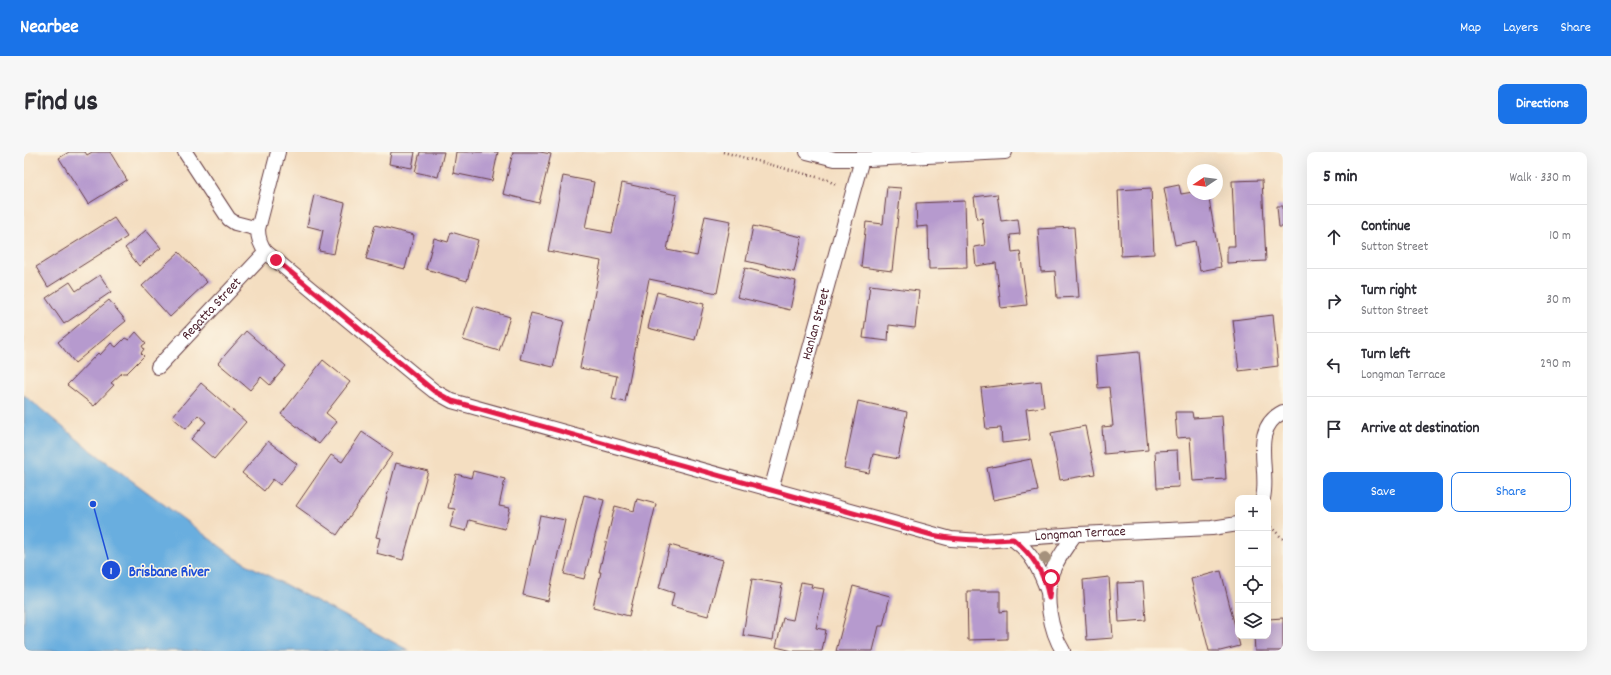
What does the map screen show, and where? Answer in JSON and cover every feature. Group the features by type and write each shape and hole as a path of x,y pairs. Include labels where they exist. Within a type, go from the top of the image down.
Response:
{"street":[{"path":"185,152 229,219 235,223 258,229 278,152"},
{"path":"807,152 835,159 1005,152"},
{"name":"Hanlan Street","path":"771,490 867,157"},
{"name":"Longman Terrace","path":"258,229 260,244 266,252 424,383 434,391 452,401 951,539 981,541 1074,534 1212,528 1235,524"},
{"name":"Regatta Street","path":"158,367 266,252"},
{"path":"1263,495 1265,482 1263,443 1265,432 1272,420 1283,412"},
{"path":"1049,598 1050,582 1054,568 1074,534"},
{"path":"1013,539 1030,555 1038,566 1045,582 1049,598 1053,630 1063,651"}],"path":[{"path":"723,152 828,180 837,186 841,183"},
{"path":"1271,527 1283,539"}],"water":[{"path":"24,395 88,448 237,559 410,651 24,651"}],"building":[{"path":"69,152 85,152 87,155 92,152 110,152 127,180 88,204 59,158"},
{"path":"391,152 415,152 412,168 389,164"},
{"path":"420,152 444,152 438,177 415,172"},
{"path":"456,152 498,152 492,181 453,173"},
{"path":"513,152 540,152 551,154 539,203 503,194"},
{"path":"563,176 594,182 585,228 612,233 622,183 677,195 667,250 697,256 705,216 731,221 717,293 649,279 625,402 612,399 617,376 580,368 601,261 548,251"},
{"path":"1262,180 1266,261 1227,263 1227,246 1235,246 1232,181"},
{"path":"1179,185 1181,194 1187,193 1187,200 1209,200 1221,267 1200,271 1195,241 1175,245 1164,188"},
{"path":"887,187 901,188 892,271 861,267 866,222 883,224"},
{"path":"1151,188 1154,254 1121,256 1118,190"},
{"path":"997,194 1001,221 1018,219 1020,234 1010,235 1012,252 1020,251 1027,305 1001,308 996,263 976,266 974,247 985,245 982,218 977,219 974,197"},
{"path":"314,195 345,203 334,254 319,251 323,230 307,226"},
{"path":"965,201 967,268 929,269 928,226 917,227 916,203"},
{"path":"1277,206 1283,206 1283,227 1279,227"},
{"path":"114,218 127,237 48,287 36,267"},
{"path":"375,225 414,235 405,269 366,259"},
{"path":"753,226 802,237 794,272 746,261"},
{"path":"1074,227 1079,297 1057,298 1055,271 1041,272 1038,229"},
{"path":"146,230 161,248 139,266 125,248"},
{"path":"451,232 478,240 467,281 426,269 434,238 448,242"},
{"path":"179,252 207,282 170,317 142,286"},
{"path":"745,268 796,281 790,310 737,297"},
{"path":"100,275 111,292 64,324 46,298 70,282 76,291"},
{"path":"870,285 919,291 915,328 889,325 888,341 863,338"},
{"path":"657,292 704,304 695,340 648,328"},
{"path":"109,300 126,321 75,363 58,342"},
{"path":"474,306 510,317 499,351 463,340"},
{"path":"531,313 564,321 553,367 520,359"},
{"path":"1273,315 1278,366 1239,371 1233,320"},
{"path":"246,331 286,366 270,385 261,377 250,390 218,363"},
{"path":"136,332 146,343 142,346 144,349 141,353 144,356 127,373 122,373 111,383 114,385 94,406 67,385 98,353 100,355 111,343 116,347 125,338 129,340"},
{"path":"1139,352 1148,450 1104,454 1102,427 1113,426 1109,387 1098,388 1096,356"},
{"path":"323,360 350,382 326,413 337,422 319,444 281,414"},
{"path":"1041,381 1044,407 1026,409 1030,440 1002,443 1001,428 986,429 981,388"},
{"path":"201,383 246,422 214,459 191,439 206,422 198,415 186,429 172,417"},
{"path":"858,401 907,412 898,459 873,454 869,473 844,468"},
{"path":"1175,412 1192,412 1193,418 1222,416 1226,479 1193,481 1190,437 1177,438"},
{"path":"1085,426 1095,474 1060,480 1051,433"},
{"path":"362,432 393,453 337,535 296,506 331,455 342,462"},
{"path":"268,441 297,464 280,485 273,479 264,491 242,473"},
{"path":"1177,450 1179,487 1157,488 1155,451"},
{"path":"1031,459 1038,491 993,500 987,468"},
{"path":"396,463 428,471 403,560 376,553 380,538 376,537"},
{"path":"473,471 505,479 499,506 510,508 505,529 469,520 466,531 450,527 455,509 448,508 456,474 471,478"},
{"path":"584,495 604,500 584,579 564,574"},
{"path":"637,499 656,504 629,616 593,607 601,572 599,572 615,506 634,511"},
{"path":"540,515 565,520 548,601 523,595"},
{"path":"670,545 723,560 708,616 671,606 674,593 659,588"},
{"path":"1221,571 1235,626 1235,639 1238,639 1240,646 1220,651 1209,651 1191,579"},
{"path":"1109,577 1113,638 1087,640 1083,580"},
{"path":"752,579 782,584 773,640 743,635"},
{"path":"801,582 812,584 811,587 824,589 816,628 826,630 822,651 793,651 776,647 783,618 793,620"},
{"path":"1143,582 1146,620 1119,622 1117,583"},
{"path":"853,586 890,596 883,626 879,626 873,651 836,651"},
{"path":"967,591 1000,591 1000,612 1007,611 1007,639 968,640"},
{"path":"1283,618 1283,651 1255,651 1254,639 1271,639 1271,619"}],"place":[{"name":"Brisbane River","path":"93,504"}],"route":[{"path":"276,260 434,391 452,401 932,535 971,541 1013,539 1021,545 1038,566 1045,582 1049,598 1051,578"}]}
